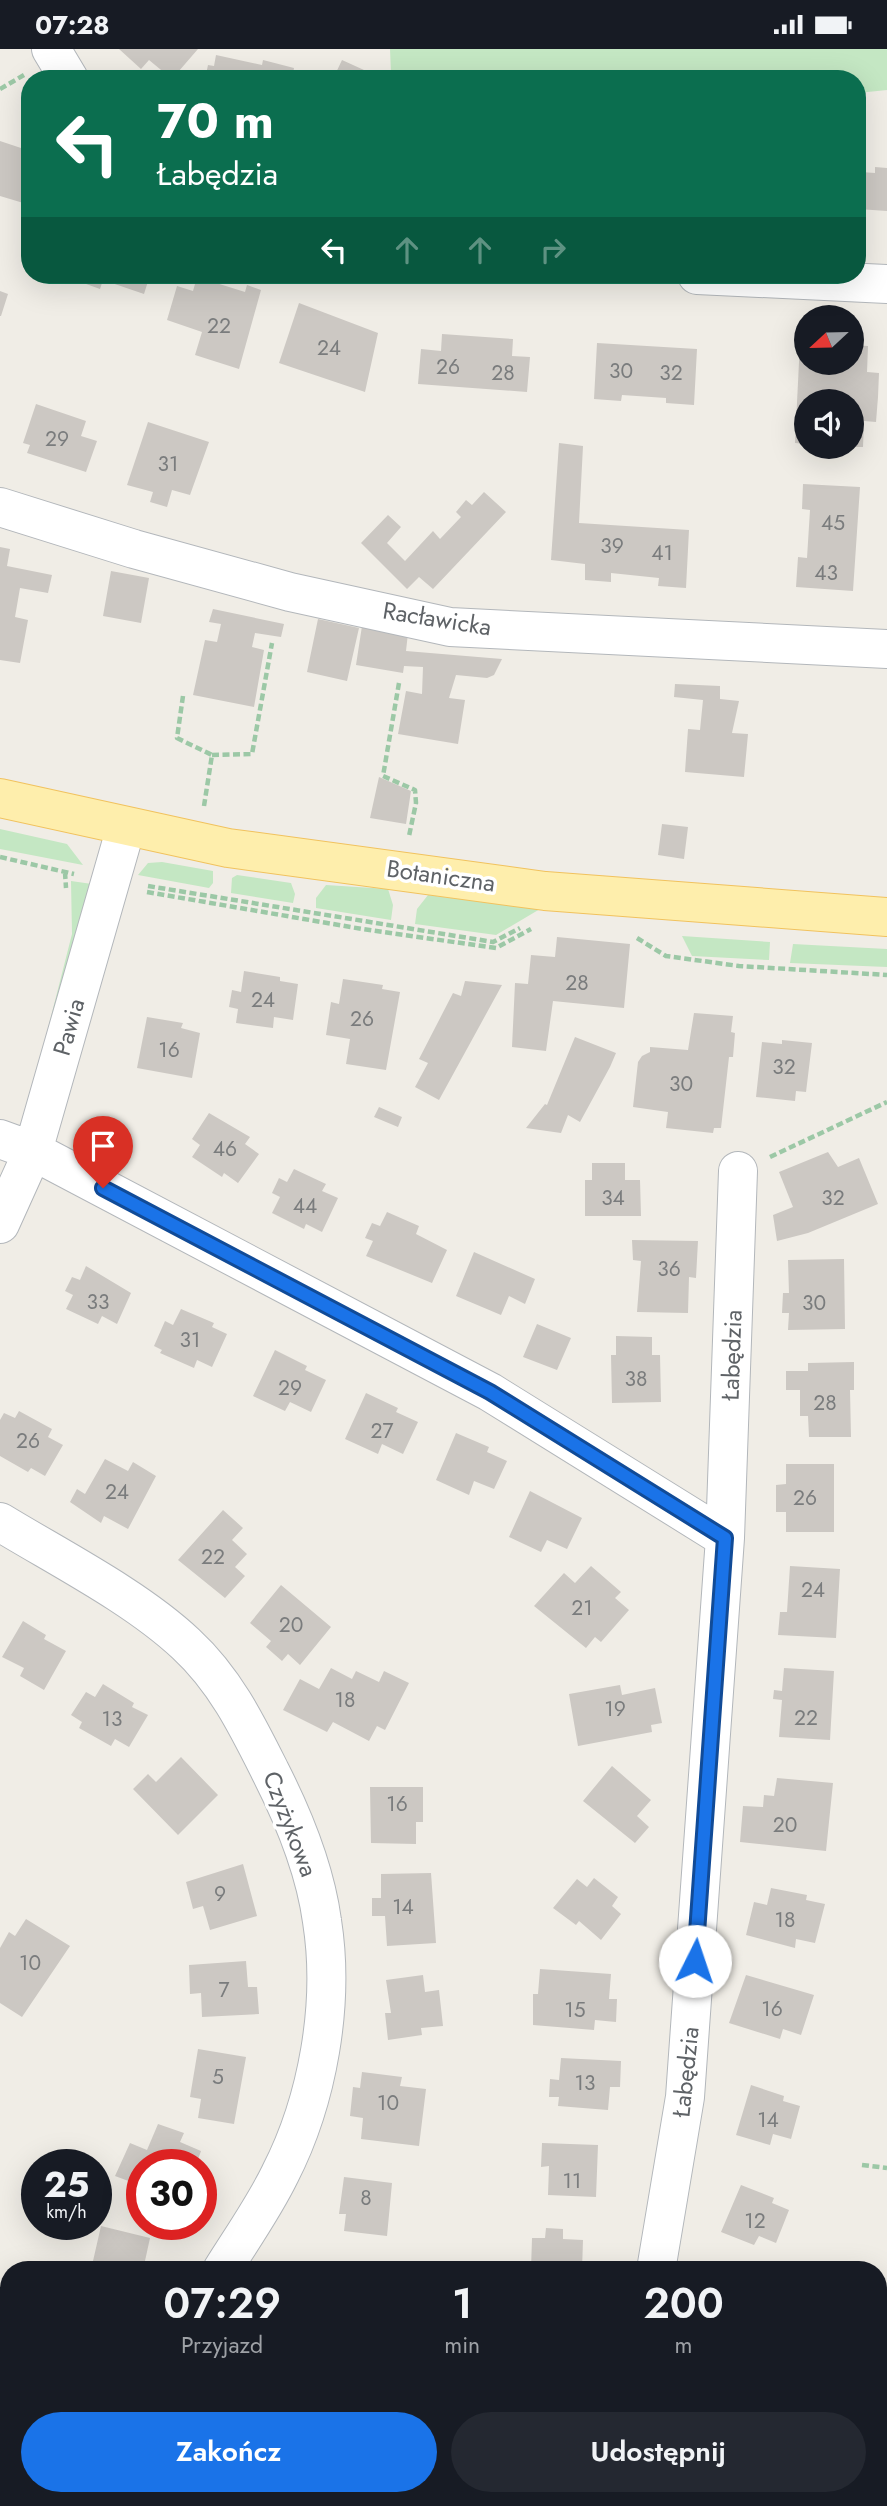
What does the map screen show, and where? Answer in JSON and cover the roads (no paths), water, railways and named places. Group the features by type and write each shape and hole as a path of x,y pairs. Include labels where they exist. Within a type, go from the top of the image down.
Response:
{"main road":[{"name":"Botaniczna","path":"0,798 229,848 545,891 887,917"}],"street":[{"path":"51,49 64,70"},
{"path":"866,283 887,284"},
{"name":"Racławicka","path":"0,507 134,549 268,586 450,627 887,649"},
{"name":"Pawia","path":"0,1224 16,1145 109,885 126,827"},
{"path":"16,1145 490,1392 725,1538"},
{"name":"Łabędzia","path":"658,2261 685,2097 725,1538 738,1171"},
{"name":"Czyżykowa","path":"0,1522 153,1617 185,1643 219,1678 278,1787 307,1855 323,1922 325,1980 320,2052 305,2113 281,2174 228,2261"}]}
